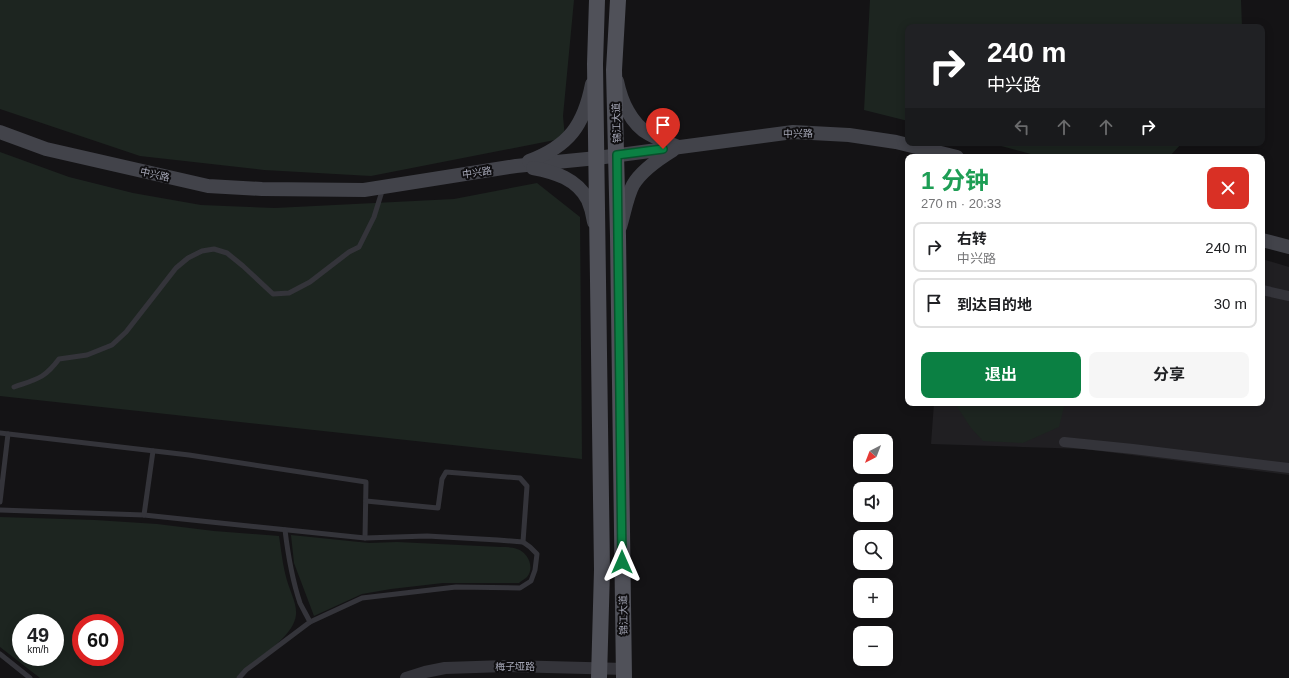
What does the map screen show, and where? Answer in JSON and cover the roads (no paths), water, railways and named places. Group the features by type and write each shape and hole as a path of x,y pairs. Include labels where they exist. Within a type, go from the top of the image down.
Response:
{"main road":[{"name":"锦江大道","path":"597,0 595,64 602,570 600,673"},
{"name":"锦江大道","path":"618,0 614,70 617,155 624,673"},
{"path":"516,166 541,157 558,146 573,133 589,100 595,64"},
{"path":"614,70 619,92 632,119 648,134 678,147"},
{"name":"中兴路","path":"0,132 46,149 208,186 262,189 364,190 516,166 597,158 793,132 849,135 905,144"},
{"name":"中兴路","path":"912,146 945,154"},
{"path":"618,236 626,204 633,185 656,160 678,147"},
{"path":"516,166 544,170 562,176 575,184 588,200 598,234"},
{"path":"1265,241 1289,247"}],"street":[{"path":"1265,291 1289,296"},
{"path":"1064,442 1289,468"},
{"name":"梅子垭路","path":"406,678 445,668 506,666 600,673 624,673"}],"lane":[{"path":"14,387 40,378 50,371 59,359 87,355 112,345 126,332 176,268 188,258 202,251 214,248 227,254 243,266 273,294 290,293 310,282 349,252 360,247 374,217 383,187"},
{"path":"0,433 189,455 366,482 364,538"},
{"path":"0,502 8,434"},
{"path":"144,515 153,451"},
{"path":"366,501 438,508 442,479 446,472 520,478 527,486 523,542"},
{"path":"0,510 144,515 364,538 427,536 523,542 537,554 536,570 531,581 520,588 456,587 362,598 310,622 246,670 239,678"},
{"path":"285,530 288,555 294,582 300,604 310,622"},
{"path":"0,654 30,678"}]}
